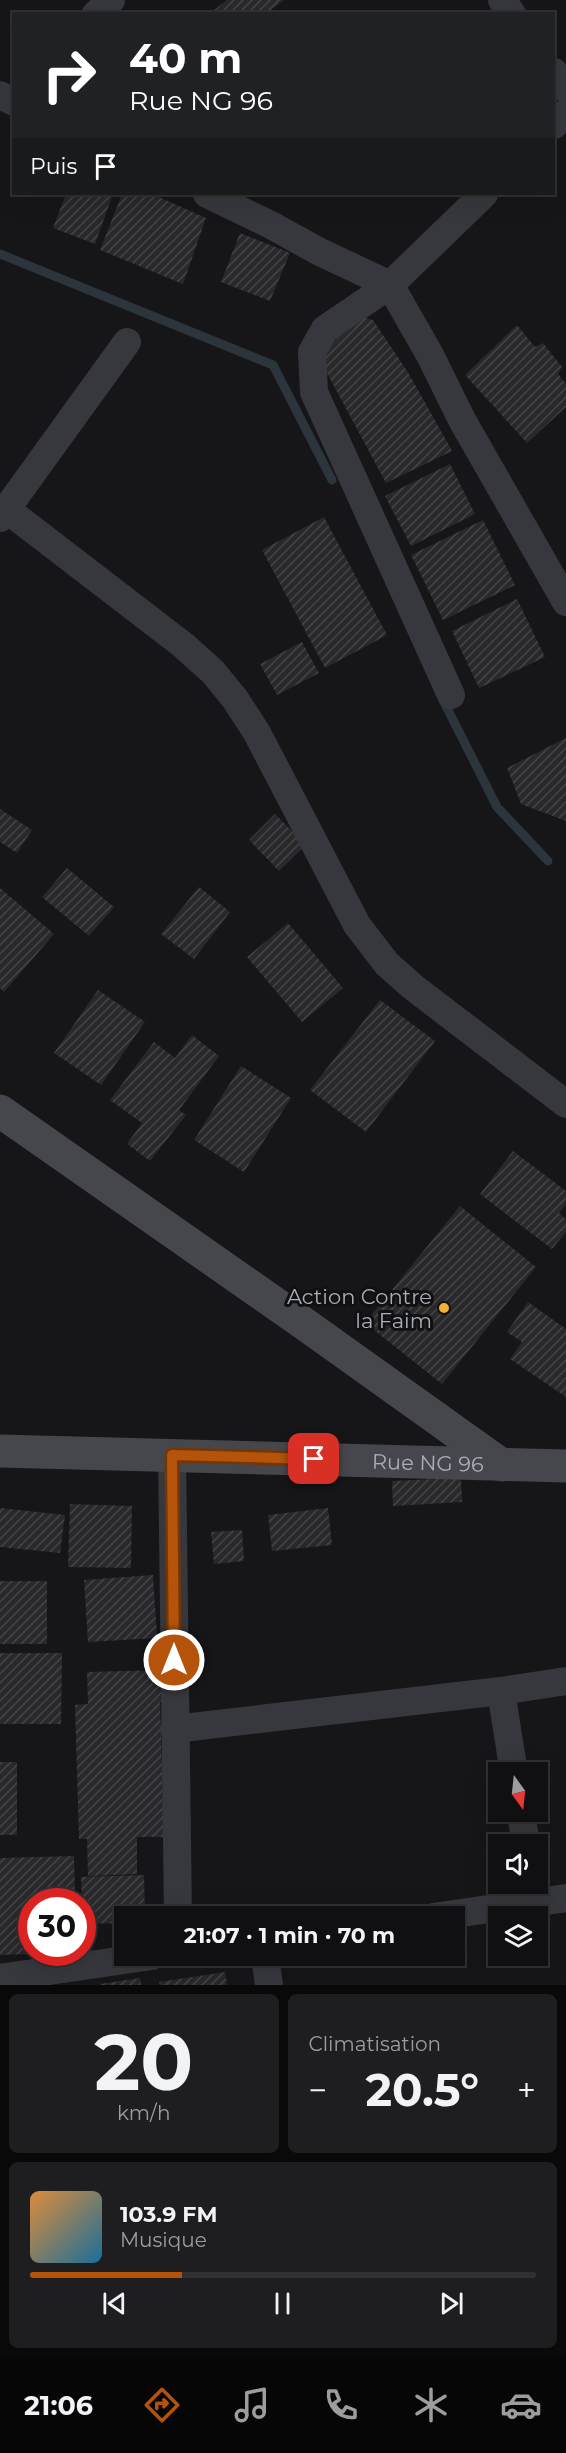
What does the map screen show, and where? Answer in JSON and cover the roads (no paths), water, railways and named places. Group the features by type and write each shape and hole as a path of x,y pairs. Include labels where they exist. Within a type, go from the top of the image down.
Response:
{"street":[{"path":"98,12 111,0"},
{"path":"555,73 566,89"},
{"path":"555,124 566,113"},
{"path":"209,195 390,285 430,356 462,420 566,602"},
{"path":"451,695 314,392 312,352 325,329 390,285 483,195"},
{"path":"127,342 3,514 183,645 213,672 235,699 257,733 357,925 387,964 413,987 566,1104"},
{"path":"0,1111 306,1324 502,1465"},
{"name":"Rue NG 96","path":"0,1450 566,1466"},
{"path":"172,1455 178,1906"},
{"path":"174,1729 566,1682"},
{"path":"501,1691 512,1762"},
{"path":"465,1909 530,1894"},
{"path":"540,1894 566,1898"},
{"path":"0,1978 114,1962"},
{"path":"266,1966 269,1985"}],"waterway":[{"path":"0,254 273,365 332,480"},
{"path":"443,700 497,807 548,861"}],"place":[{"name":"Action Contre la Faim","path":"444,1308"}]}
